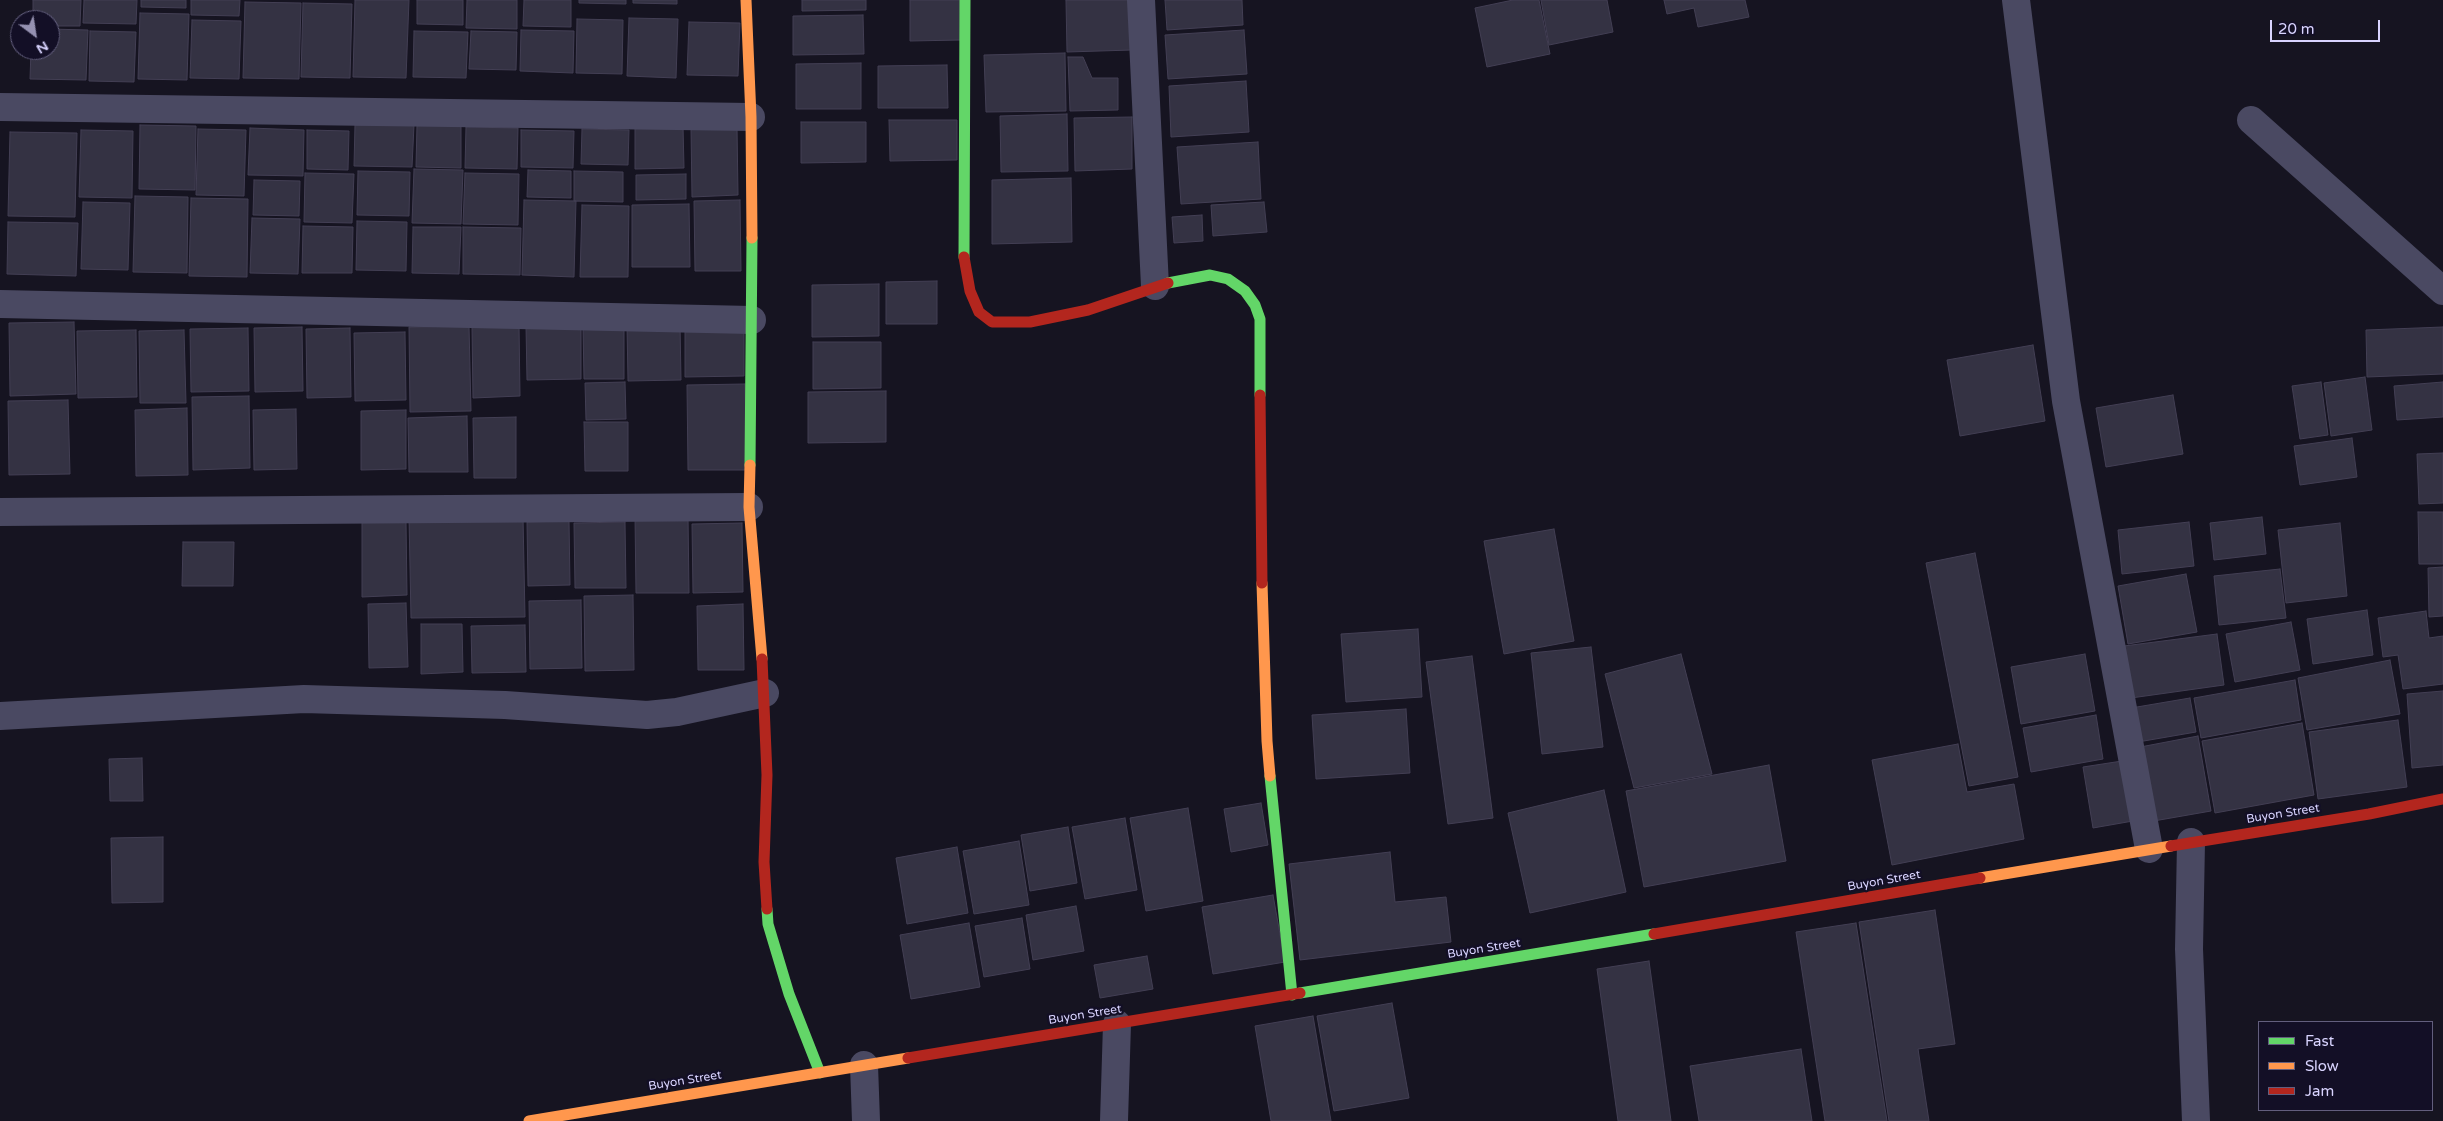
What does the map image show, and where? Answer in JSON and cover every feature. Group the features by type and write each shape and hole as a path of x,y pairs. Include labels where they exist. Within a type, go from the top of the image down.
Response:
{"street":[{"path":"746,0 751,117 752,320 748,507 765,693 767,775 764,862 768,924 789,994 820,1073"},
{"path":"965,0 964,254 966,274 979,312 992,322 1030,322 1088,310 1155,286 1210,275 1228,279 1245,291 1255,305 1260,319 1260,511 1267,741 1292,995"},
{"path":"1141,0 1155,286"},
{"path":"2016,0 2066,401 2148,849"},
{"path":"0,107 751,117"},
{"path":"2250,120 2443,291"},
{"path":"0,304 752,320"},
{"path":"0,512 748,507"},
{"path":"0,716 304,699 505,705 647,714 677,712 765,693"},
{"name":"Buyon Street","path":"529,1121 1292,995 2148,849 2369,814 2443,799"},
{"path":"2191,842 2189,949 2196,1121"},
{"path":"1114,1121 1116,1024"},
{"path":"864,1065 866,1121"}],"building":[{"path":"33,0 81,0 80,26 60,26 60,10 33,10"},
{"path":"84,0 137,0 136,24 83,23"},
{"path":"141,0 186,0 186,8 141,7"},
{"path":"191,0 240,0 239,16 191,15"},
{"path":"355,0 409,0 406,78 353,77"},
{"path":"417,0 463,0 463,25 417,24"},
{"path":"467,0 517,0 517,29 466,28"},
{"path":"524,0 571,0 571,27 523,26"},
{"path":"579,0 626,0 626,4 579,3"},
{"path":"633,0 677,0 677,4 633,3"},
{"path":"802,0 866,0 866,10 802,11"},
{"path":"910,0 960,0 961,40 910,41"},
{"path":"1066,0 1132,0 1132,50 1067,52"},
{"path":"1165,0 1242,0 1243,25 1167,30"},
{"path":"1513,0 1539,0 1550,54 1487,67 1475,8"},
{"path":"1541,0 1607,0 1613,32 1549,45"},
{"path":"1664,0 1745,0 1749,17 1698,27 1694,8 1667,14"},
{"path":"245,2 301,3 299,79 243,78"},
{"path":"303,3 352,4 350,78 301,77"},
{"path":"140,13 189,14 187,80 138,79"},
{"path":"863,15 864,54 793,55 793,16"},
{"path":"629,18 678,19 676,78 627,76"},
{"path":"577,19 623,20 622,74 576,73"},
{"path":"192,20 241,21 239,79 190,78"},
{"path":"689,22 740,23 738,76 687,75"},
{"path":"60,29 88,30 86,80 30,79 31,60 60,60"},
{"path":"521,30 574,31 573,73 520,71"},
{"path":"1244,30 1247,74 1168,79 1165,35"},
{"path":"90,31 136,32 134,82 89,81"},
{"path":"414,31 468,32 466,78 413,77"},
{"path":"471,31 517,32 516,70 469,69"},
{"path":"1065,53 1066,111 986,112 984,55"},
{"path":"1068,57 1083,57 1092,78 1118,78 1118,110 1070,111"},
{"path":"861,63 861,109 796,109 796,64"},
{"path":"947,65 948,108 878,108 878,66"},
{"path":"1246,81 1249,132 1171,137 1169,86"},
{"path":"1067,114 1068,171 1001,172 1000,116"},
{"path":"1132,117 1132,169 1075,171 1074,118"},
{"path":"889,120 957,120 957,160 890,161"},
{"path":"801,122 866,122 866,162 801,163"},
{"path":"140,125 196,126 195,190 139,189"},
{"path":"355,125 414,125 412,167 354,166"},
{"path":"417,125 461,126 461,168 416,167"},
{"path":"683,126 684,168 635,169 635,127"},
{"path":"466,127 518,128 517,169 465,168"},
{"path":"737,127 738,195 692,197 691,128"},
{"path":"250,128 304,130 303,176 248,175"},
{"path":"198,129 246,130 244,196 196,195"},
{"path":"582,129 629,130 628,165 581,164"},
{"path":"81,130 133,131 132,198 79,197"},
{"path":"307,130 349,131 348,170 307,169"},
{"path":"521,130 574,131 573,168 521,167"},
{"path":"10,132 77,133 75,217 8,216"},
{"path":"1258,142 1261,199 1181,204 1177,147"},
{"path":"414,169 463,170 461,224 412,223"},
{"path":"528,170 571,171 571,198 527,197"},
{"path":"358,171 410,172 409,216 357,215"},
{"path":"574,171 623,172 623,202 574,201"},
{"path":"305,173 354,174 352,223 304,222"},
{"path":"465,173 519,174 518,225 463,224"},
{"path":"686,174 686,199 636,200 636,175"},
{"path":"1071,178 1072,242 992,244 992,180"},
{"path":"254,180 300,181 299,216 253,215"},
{"path":"135,196 188,197 187,273 133,272"},
{"path":"191,198 248,199 247,277 189,276"},
{"path":"524,200 576,201 574,277 522,275"},
{"path":"740,200 741,271 695,271 694,201"},
{"path":"83,202 130,203 128,270 81,269"},
{"path":"1264,202 1267,232 1213,236 1211,205"},
{"path":"689,204 690,267 632,267 632,205"},
{"path":"582,205 629,206 628,277 580,277"},
{"path":"1202,215 1203,241 1174,243 1172,217"},
{"path":"252,218 300,219 298,274 250,273"},
{"path":"357,221 407,222 406,271 356,270"},
{"path":"8,222 78,223 76,276 7,274"},
{"path":"303,226 353,227 352,273 302,273"},
{"path":"413,227 461,227 459,274 412,273"},
{"path":"463,227 521,228 520,275 463,274"},
{"path":"937,281 937,324 886,324 886,282"},
{"path":"879,284 879,336 812,337 812,285"},
{"path":"74,322 76,394 10,396 9,323"},
{"path":"581,324 581,379 527,380 526,326"},
{"path":"519,325 520,396 473,398 472,327"},
{"path":"627,325 680,325 681,380 628,381"},
{"path":"469,326 471,411 410,412 409,327"},
{"path":"624,326 624,379 584,379 583,327"},
{"path":"744,326 744,376 685,377 685,328"},
{"path":"302,327 303,391 255,392 254,328"},
{"path":"2443,327 2443,374 2367,377 2366,330"},
{"path":"248,328 249,391 191,392 190,329"},
{"path":"350,328 351,397 307,398 306,329"},
{"path":"136,330 137,397 78,398 77,331"},
{"path":"184,330 186,403 140,403 139,331"},
{"path":"405,332 406,400 355,401 354,333"},
{"path":"813,342 881,342 881,388 813,389"},
{"path":"2033,345 2045,421 1960,436 1947,360"},
{"path":"2365,377 2372,430 2331,436 2324,383"},
{"path":"625,382 626,419 586,420 585,383"},
{"path":"2321,382 2328,435 2300,439 2292,386"},
{"path":"2443,382 2443,417 2397,420 2394,386"},
{"path":"745,384 747,470 688,470 687,385"},
{"path":"886,391 886,442 808,443 808,392"},
{"path":"2173,395 2183,454 2106,467 2096,408"},
{"path":"249,396 250,468 193,470 192,397"},
{"path":"68,400 70,474 9,475 8,401"},
{"path":"187,408 188,475 136,476 135,410"},
{"path":"296,409 297,469 254,470 253,410"},
{"path":"406,410 406,469 361,470 361,411"},
{"path":"467,416 468,472 409,472 408,418"},
{"path":"516,417 516,478 474,478 473,418"},
{"path":"584,422 628,422 628,471 585,471"},
{"path":"2352,438 2357,477 2300,485 2294,446"},
{"path":"2443,453 2443,503 2419,504 2417,454"},
{"path":"2418,512 2443,512 2443,564 2419,564"},
{"path":"523,516 525,617 411,618 409,517"},
{"path":"688,516 689,593 636,593 635,517"},
{"path":"2262,517 2266,554 2214,560 2210,523"},
{"path":"406,521 407,595 362,597 362,522"},
{"path":"569,521 570,585 528,586 527,522"},
{"path":"625,522 626,588 575,588 574,523"},
{"path":"2189,522 2194,566 2122,574 2118,530"},
{"path":"742,523 743,592 693,593 692,524"},
{"path":"2340,523 2347,596 2286,603 2278,530"},
{"path":"1554,529 1574,641 1504,654 1484,541"},
{"path":"183,542 234,542 233,586 182,586"},
{"path":"1975,553 2018,777 1969,786 1926,563"},
{"path":"2443,567 2443,616 2429,617 2428,568"},
{"path":"2280,569 2286,618 2219,625 2214,576"},
{"path":"2186,574 2197,632 2128,644 2118,586"},
{"path":"633,595 634,670 585,671 584,596"},
{"path":"581,600 582,668 530,669 529,601"},
{"path":"406,603 408,667 369,668 368,604"},
{"path":"743,604 744,670 698,670 697,606"},
{"path":"2367,610 2373,655 2313,664 2307,619"},
{"path":"2426,611 2429,638 2443,636 2443,684 2403,689 2398,655 2383,657 2378,618"},
{"path":"2291,622 2300,670 2235,682 2226,634"},
{"path":"421,624 462,624 463,672 421,674"},
{"path":"525,625 526,672 472,673 471,626"},
{"path":"1418,629 1422,697 1346,702 1341,634"},
{"path":"2217,634 2224,685 2131,698 2124,646"},
{"path":"1591,647 1603,747 1542,754 1531,653"},
{"path":"1681,654 1712,774 1634,788 1605,674"},
{"path":"2085,654 2095,711 2021,724 2011,667"},
{"path":"1472,656 1493,818 1448,824 1426,662"},
{"path":"2390,660 2400,714 2307,730 2298,678"},
{"path":"2295,680 2301,720 2201,738 2194,698"},
{"path":"2443,691 2443,765 2412,768 2407,694"},
{"path":"2190,698 2196,732 2138,742 2131,708"},
{"path":"1406,709 1410,773 1316,779 1312,715"},
{"path":"2096,715 2103,759 2031,772 2023,728"},
{"path":"2398,720 2407,787 2318,799 2309,732"},
{"path":"2302,723 2314,795 2215,813 2202,741"},
{"path":"2198,736 2211,811 2148,822 2135,748"},
{"path":"1958,744 1967,792 2014,784 2024,839 1892,865 1872,760"},
{"path":"142,758 143,801 110,801 109,759"},
{"path":"2122,761 2133,821 2093,828 2083,767"},
{"path":"1769,765 1786,861 1644,887 1626,791"},
{"path":"1604,790 1626,892 1530,913 1508,813"},
{"path":"1261,803 1268,845 1231,852 1224,809"},
{"path":"1188,808 1203,901 1146,911 1130,818"},
{"path":"1125,818 1137,890 1085,899 1072,827"},
{"path":"1068,827 1077,883 1030,891 1021,835"},
{"path":"163,837 163,902 112,903 111,838"},
{"path":"1019,841 1029,905 974,914 963,851"},
{"path":"957,847 968,913 907,924 896,858"},
{"path":"1390,852 1395,902 1446,897 1451,942 1300,960 1289,864"},
{"path":"1273,895 1285,962 1213,974 1202,907"},
{"path":"1076,906 1084,951 1033,960 1026,915"},
{"path":"1935,910 1955,1044 1918,1049 1929,1121 1889,1121 1859,922"},
{"path":"1022,918 1030,969 984,977 975,926"},
{"path":"969,923 980,987 911,999 900,935"},
{"path":"1856,923 1887,1121 1825,1121 1796,932"},
{"path":"1147,956 1153,989 1100,998 1094,965"},
{"path":"1649,961 1671,1121 1618,1121 1597,969"},
{"path":"1392,1003 1409,1098 1334,1111 1317,1016"},
{"path":"1313,1016 1331,1121 1271,1121 1255,1026"},
{"path":"1801,1049 1812,1121 1699,1121 1690,1066"}],"traffic: fast":[{"path":"964,257 965,0"},
{"path":"750,465 752,238"},
{"path":"1168,283 1210,275 1228,279 1245,291 1255,305 1260,319 1260,395"},
{"path":"1270,776 1292,995"},
{"path":"767,909 768,924 789,994 820,1073"},
{"path":"1300,993 1654,934"}],"traffic: slow":[{"path":"746,0 751,117 752,238"},
{"path":"750,465 749,507 762,659"},
{"path":"1262,583 1267,741 1270,776"},
{"path":"1980,878 2171,846"},
{"path":"529,1121 908,1058"}],"traffic: jam":[{"path":"964,257 970,291 979,312 992,322 1030,322 1088,310 1168,283"},
{"path":"1260,395 1262,583"},
{"path":"762,659 767,775 764,862 767,909"},
{"path":"2171,846 2369,814 2443,799"},
{"path":"1654,934 1980,878"},
{"path":"908,1058 1300,993"}]}
